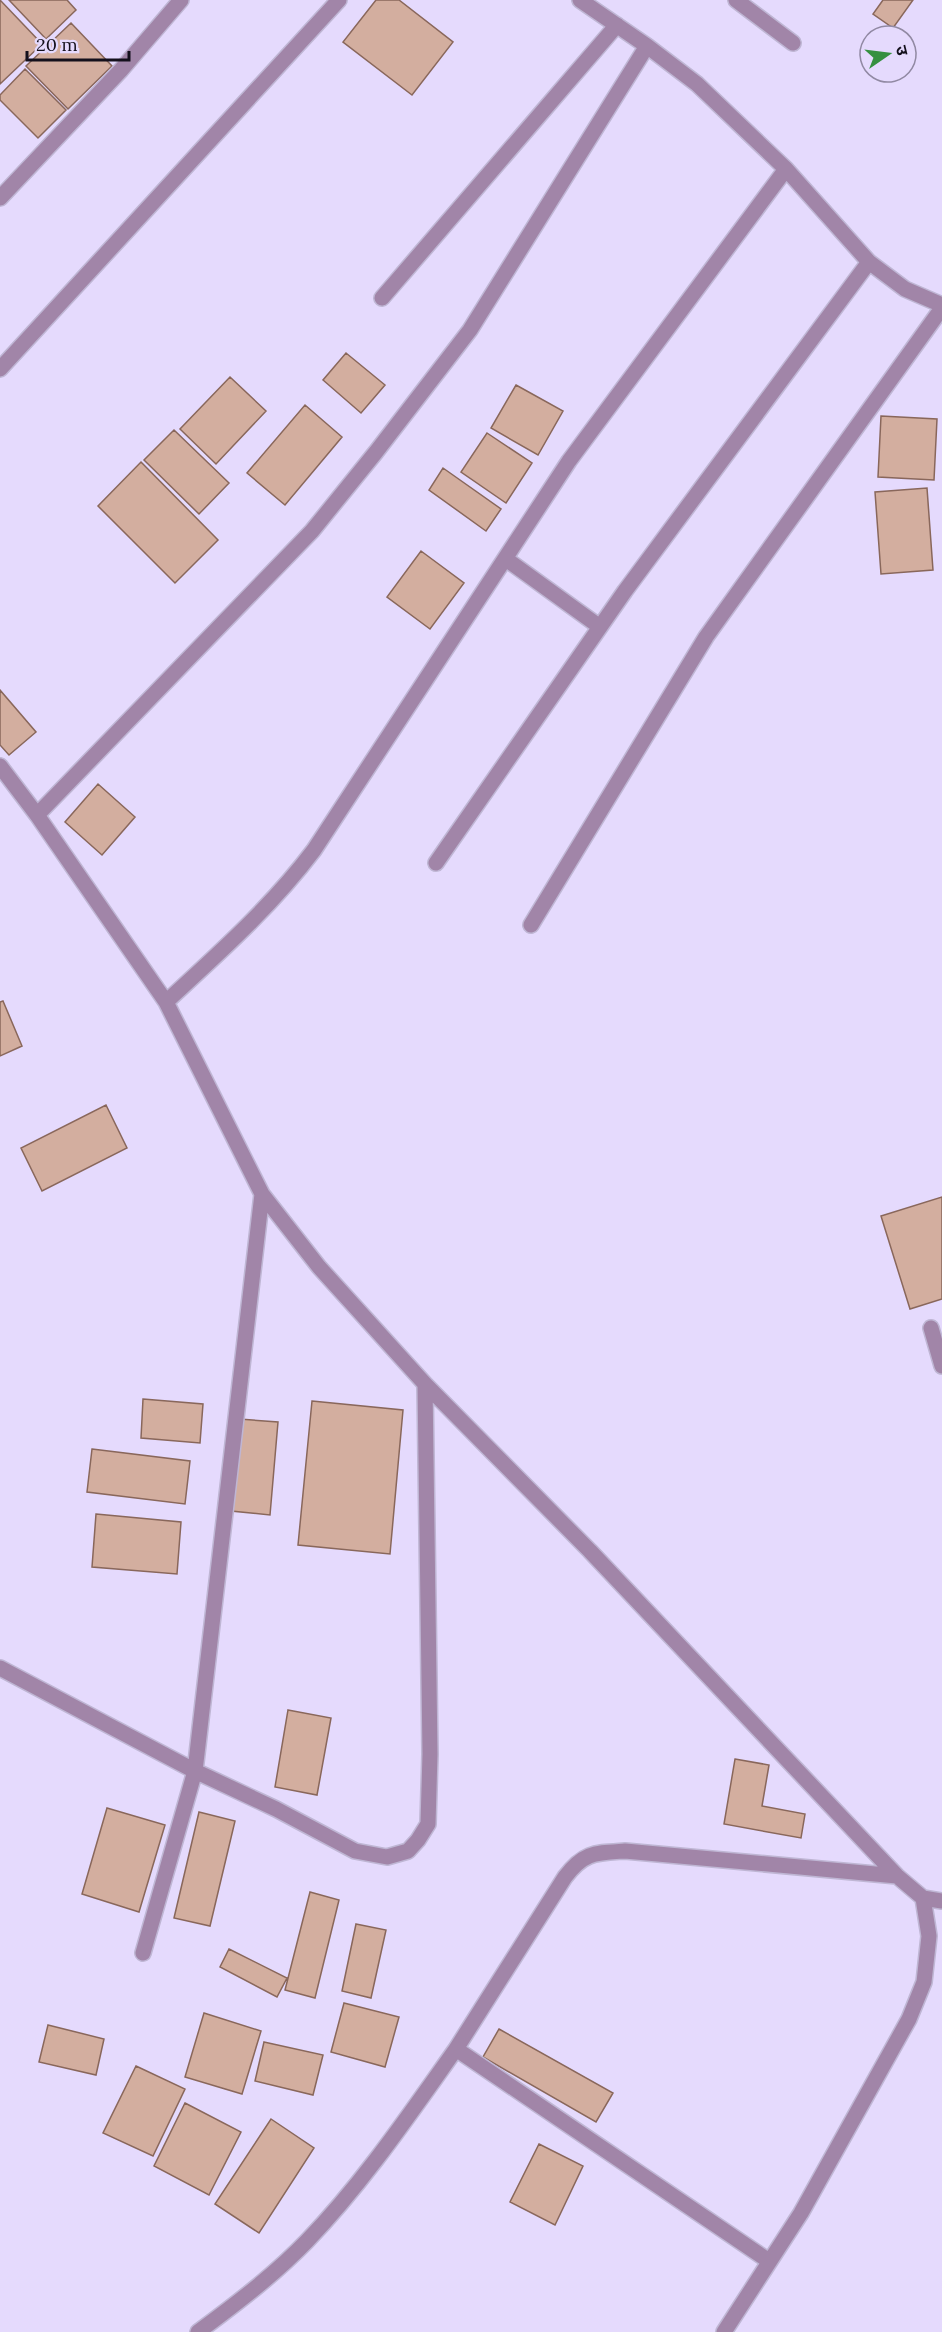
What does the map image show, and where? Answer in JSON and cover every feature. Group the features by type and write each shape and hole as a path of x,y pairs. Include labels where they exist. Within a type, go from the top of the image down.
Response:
{"street":[{"path":"0,198 121,70 181,0"},
{"path":"0,369 339,0"},
{"path":"531,925 706,637 942,306 905,289 869,262 786,170 697,84 580,0"},
{"path":"735,0 793,43"},
{"path":"382,298 617,25"},
{"path":"37,815 312,531 376,452 470,330 647,46"},
{"path":"166,1002 253,921 288,884 314,850 569,461 786,170"},
{"path":"436,863 600,627 869,262"},
{"path":"506,559 600,627"},
{"path":"0,766 37,815 166,1002 262,1194 319,1267 425,1384 590,1551 897,1876 923,1898 942,1901"},
{"path":"143,1953 195,1771 262,1194"},
{"path":"931,1328 942,1366"},
{"path":"0,1668 195,1771 276,1809 355,1851 387,1857 408,1851 428,1824 430,1754 425,1384"},
{"path":"198,2332 240,2302 313,2234 361,2178 456,2049 565,1877 576,1863 588,1855 625,1851 897,1876"},
{"path":"724,2332 801,2213 909,2019 924,1982 928,1948 929,1936 923,1898"},
{"path":"456,2049 769,2261"}],"building":[{"path":"0,0 42,44 0,84"},
{"path":"9,0 67,0 76,10 46,39"},
{"path":"376,0 399,0 453,42 412,95 343,42"},
{"path":"883,0 913,0 896,24 887,24 873,14"},
{"path":"71,23 112,66 68,109 26,66"},
{"path":"25,69 66,110 38,138 0,100 0,95"},
{"path":"346,353 385,385 361,413 323,380"},
{"path":"230,377 266,411 216,464 180,429"},
{"path":"516,385 563,411 538,455 491,428"},
{"path":"305,405 342,437 285,505 247,473"},
{"path":"881,416 937,419 934,480 878,477"},
{"path":"174,430 229,483 199,514 144,460"},
{"path":"487,433 532,463 506,503 461,472"},
{"path":"141,462 218,540 175,583 98,506"},
{"path":"443,468 501,509 486,531 429,490"},
{"path":"927,488 933,570 881,574 875,492"},
{"path":"421,551 464,583 430,629 387,597"},
{"path":"0,690 36,732 9,755 0,745"},
{"path":"98,784 135,817 102,855 65,822"},
{"path":"3,1001 22,1046 0,1056 0,1002"},
{"path":"106,1105 127,1148 42,1191 21,1148"},
{"path":"942,1197 942,1299 910,1309 881,1216"},
{"path":"143,1399 203,1404 200,1443 141,1438"},
{"path":"312,1401 403,1410 390,1554 298,1545"},
{"path":"239,1419 278,1422 270,1515 231,1511"},
{"path":"92,1449 190,1461 185,1504 87,1492"},
{"path":"96,1514 181,1522 177,1574 92,1567"},
{"path":"288,1710 331,1718 317,1795 275,1787"},
{"path":"735,1759 769,1765 762,1806 805,1814 801,1838 724,1824"},
{"path":"107,1808 165,1825 139,1912 82,1894"},
{"path":"199,1812 235,1821 210,1926 174,1918"},
{"path":"310,1892 339,1900 315,1998 285,1990"},
{"path":"356,1924 386,1930 371,1998 342,1991"},
{"path":"229,1949 287,1978 277,1997 220,1967"},
{"path":"344,2003 399,2017 385,2067 331,2052"},
{"path":"204,2013 261,2031 242,2094 185,2077"},
{"path":"48,2025 104,2039 96,2075 39,2062"},
{"path":"499,2029 613,2093 596,2122 483,2057"},
{"path":"264,2042 323,2055 313,2095 255,2081"},
{"path":"136,2066 185,2089 153,2156 103,2133"},
{"path":"185,2103 241,2132 209,2195 154,2166"},
{"path":"271,2119 314,2148 259,2233 215,2204"},
{"path":"539,2144 583,2166 555,2225 510,2202"}]}
